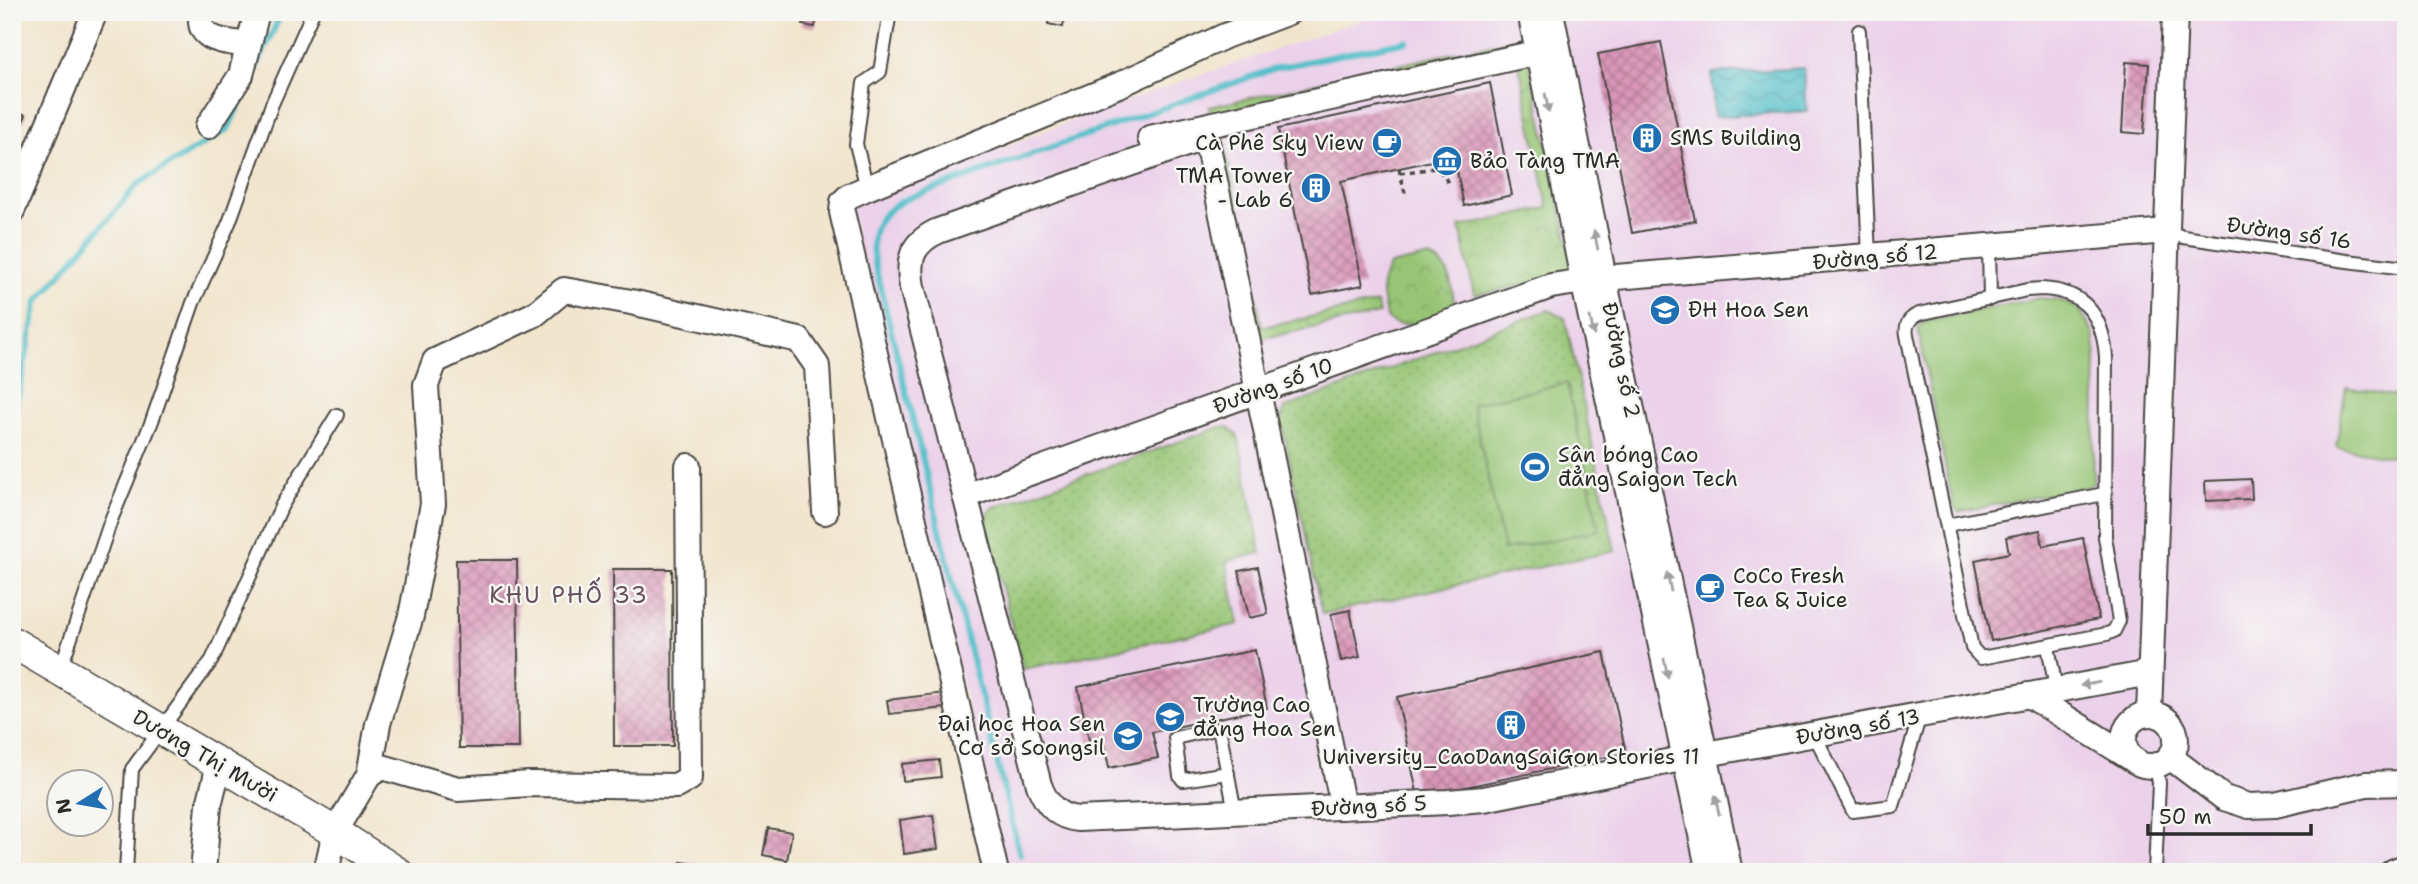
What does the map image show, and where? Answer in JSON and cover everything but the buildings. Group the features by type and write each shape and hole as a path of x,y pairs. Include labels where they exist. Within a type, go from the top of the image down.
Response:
{"street":[{"path":"202,12 202,30 212,38 247,45"},
{"path":"208,126 241,75 257,12"},
{"path":"996,872 842,206 846,198 867,188 1121,84 1225,36 1289,12"},
{"name":"Đường số 2","path":"1530,12 1547,50 1593,279 1696,757 1730,872"},
{"name":"Đường số 2","path":"1547,50 1551,12"},
{"path":"2148,714 2175,12"},
{"path":"12,211 94,13"},
{"path":"1150,138 1547,50"},
{"path":"965,496 912,287 909,265 916,246 938,231 1206,137 1343,807"},
{"name":"Đường số 12","path":"1593,279 2167,231"},
{"name":"Đường số 10","path":"965,496 1551,286 1593,279"},
{"path":"326,872 335,832 369,775 378,724 411,616 433,504 426,385 435,362 535,314 564,290 631,302 799,340 817,366 825,512"},
{"path":"369,775 382,767 458,789 529,784 676,786 690,778 688,466"},
{"name":"Đường số 5","path":"965,496 1039,785 1051,808 1067,817 1078,820 1484,799 1696,757"},
{"name":"Dương Thị Mười","path":"37,656 335,832 397,872"},
{"name":"Đường số 13","path":"1696,757 2150,673"},
{"path":"2029,695 2061,715 2224,799 2249,806 2275,805 2359,786 2406,783"},
{"path":"2148,714 2164,718 2174,730 2175,746 2154,761 2126,749 2125,733 2134,719 2148,714"},
{"name":"Đường số 2","path":"1696,757 1709,872"},
{"path":"203,872 209,805 219,765"}],"lane":[{"path":"37,656 111,520 152,421 193,303 229,223 272,104 313,12"},
{"path":"867,188 856,144 863,83 880,72 890,12"},
{"path":"1859,31 1869,257"},
{"name":"Đường số 16","path":"2167,231 2196,239 2406,268"},
{"path":"1989,247 1990,299"},
{"path":"2027,290 2052,290 2079,298 2094,314 2103,335 2105,537 2119,618 2116,628 2107,634 1987,659 1976,655 1972,648 1907,326 1910,318 1919,314 1990,299 2027,290"},
{"path":"126,872 132,769 212,660 282,505 337,415"},
{"path":"1947,526 2105,494"},
{"path":"2048,646 2061,715"},
{"path":"1814,734 1853,811 1893,806 1920,715"},
{"path":"1228,773 1182,780 1175,738 1216,729 1220,733 1228,773 1235,812"},
{"path":"2154,761 2159,783 2155,872"},
{"path":"2383,872 2406,860"}],"path":[{"path":"1405,193 1400,171 1435,168 1443,174 1448,183"}],"shaded area":[{"path":"1385,12 2406,12 2406,872 1006,872 850,207 1094,112"}],"green space":[{"path":"1524,37 1575,275 1474,295 1460,227 1548,208 1516,50 1218,112 1262,327 1377,303 1379,314 1255,340 1209,107"},
{"path":"1427,257 1442,264 1449,276 1455,306 1450,316 1407,325 1391,322 1387,317 1382,290 1387,270 1390,265"},
{"path":"2039,298 2059,300 2078,308 2093,332 2096,357 2093,483 2086,487 1958,512 1953,505 1918,329 1924,322"},
{"path":"1548,310 1565,318 1615,551 1322,614 1281,419 1285,408"},
{"name":"Sân bóng Cao đẳng Saigon Tech","path":"1567,383 1599,530 1504,550 1472,404"},
{"path":"2346,387 2406,398 2406,459 2336,447"},
{"path":"1220,427 1228,427 1238,436 1261,553 1226,561 1239,624 1023,669 986,525 988,512 994,507"}],"water":[{"path":"1804,68 1807,111 1714,117 1712,73"}],"waterway":[{"path":"12,425 37,302 138,184 228,129 282,12"},
{"path":"1020,855 874,261 874,231 883,216 908,198 1276,68 1407,41"},
{"path":"12,769 17,872"}],"place":[{"name":"SMS Building","path":"1647,138"},
{"name":"Cà Phê Sky View","path":"1387,143"},
{"name":"Bảo Tàng TMA","path":"1447,161"},
{"name":"TMA Tower - Lab 6","path":"1316,188"},
{"name":"ĐH Hoa Sen","path":"1665,310"},
{"name":"Sân bóng Cao đẳng Saigon Tech","path":"1535,467"},
{"name":"CoCo Fresh Tea & Juice","path":"1710,588"},
{"name":"Trường Cao đẳng Hoa Sen","path":"1170,717"},
{"name":"University_CaoDangSaiGon Stories 11","path":"1511,725"},
{"name":"Đại học Hoa Sen Cơ sở Soongsil","path":"1128,736"}],"district":[{"name":"KHU PHỐ 33","path":"569,595"}]}
